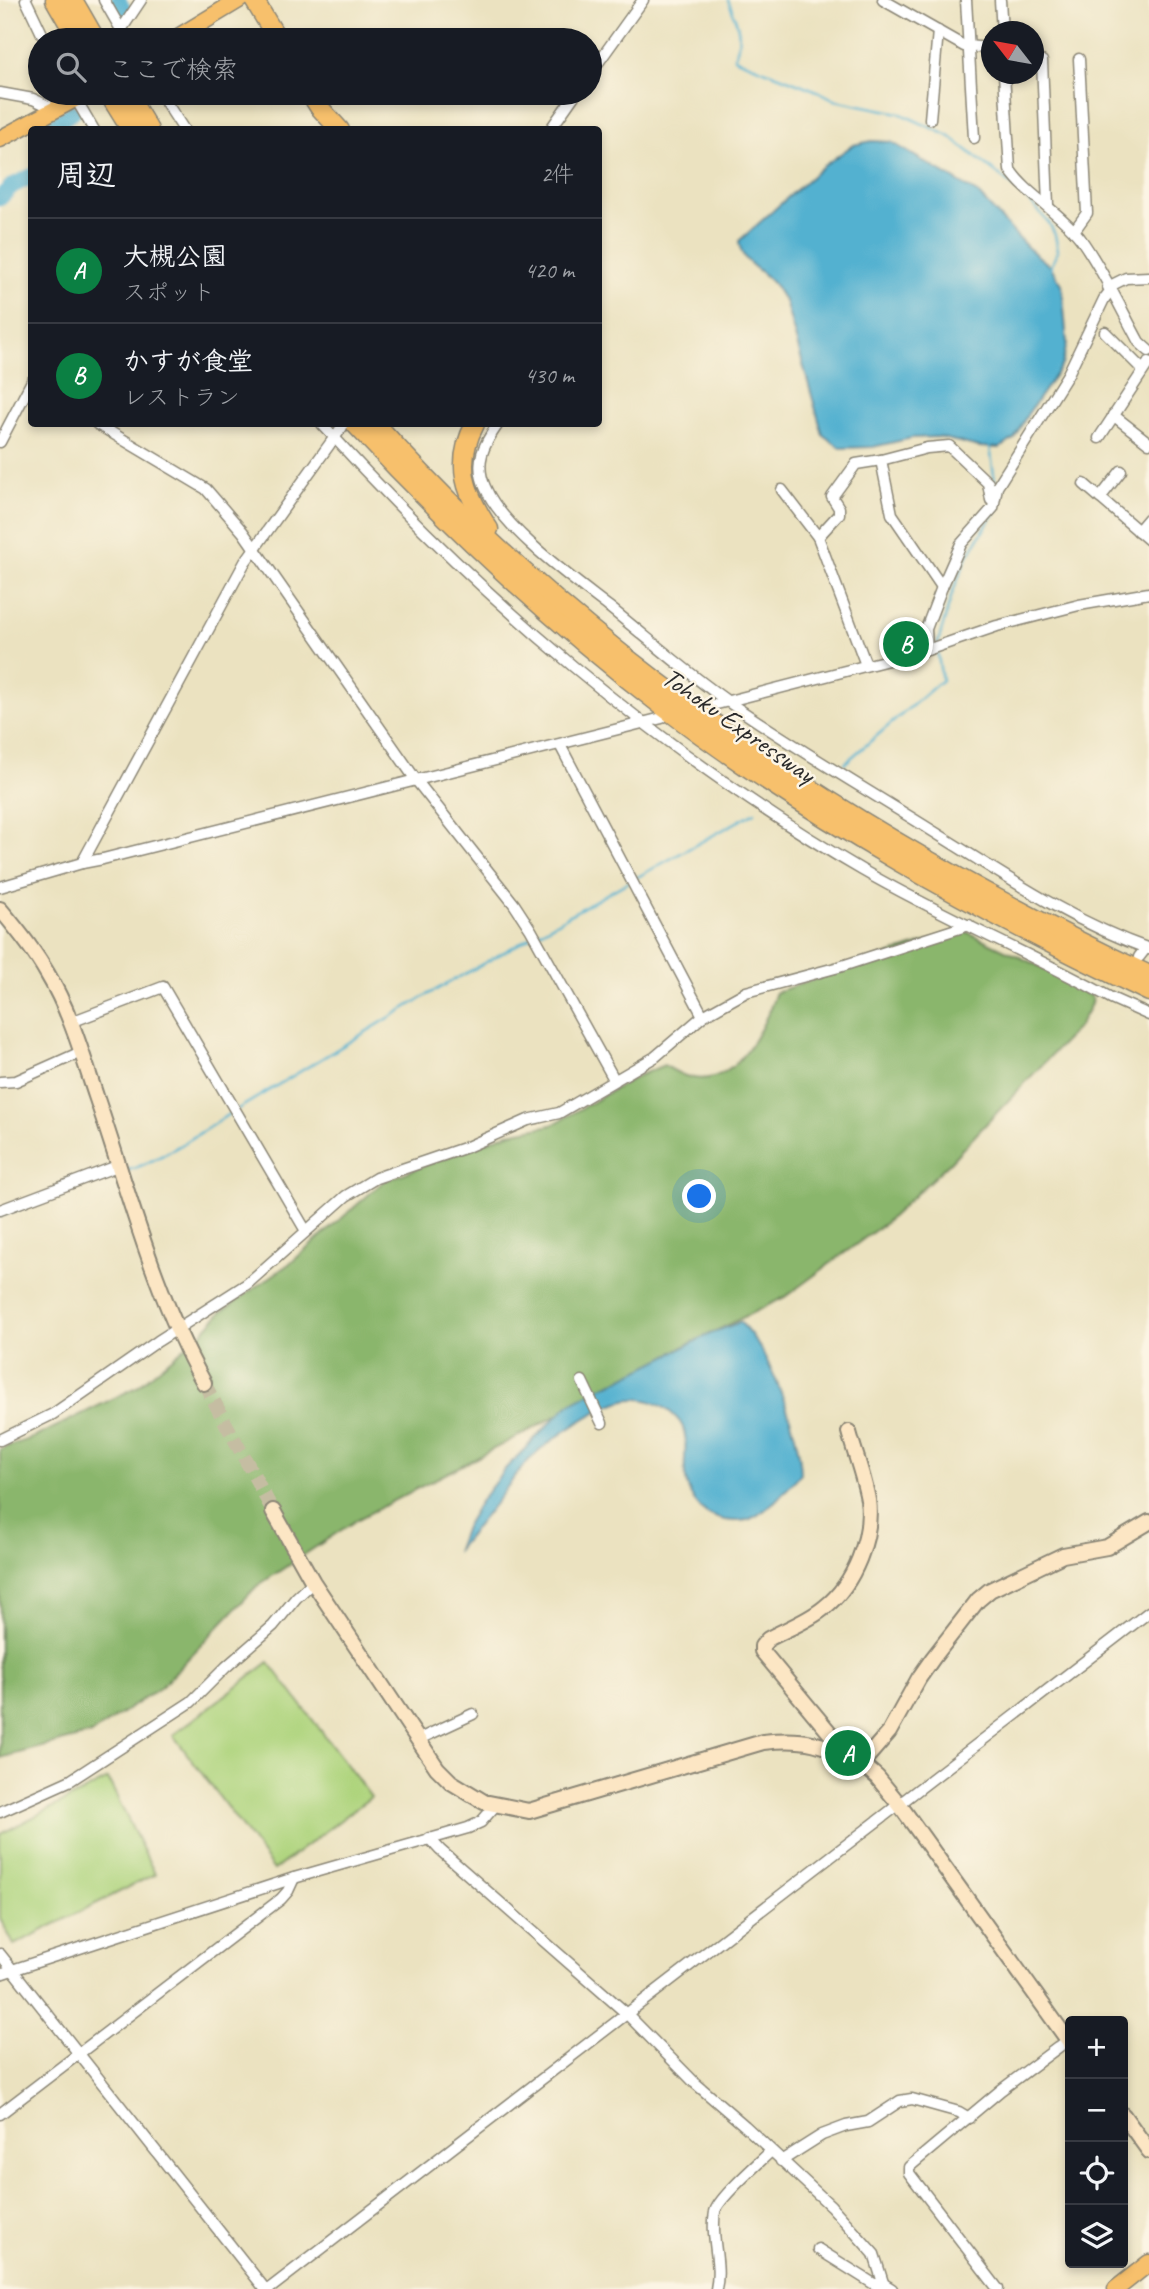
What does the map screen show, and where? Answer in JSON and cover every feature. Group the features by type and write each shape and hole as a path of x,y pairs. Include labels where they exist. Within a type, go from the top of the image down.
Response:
{"highway":[{"path":"55,0 71,28"},
{"path":"73,0 89,28"},
{"path":"241,0 259,28"},
{"path":"254,0 271,28"},
{"path":"116,105 129,126"},
{"path":"134,105 147,126"},
{"path":"306,105 319,126"},
{"path":"318,105 336,126"},
{"name":"Tohoku Expressway","path":"351,427 509,578 622,674 721,748 848,832 920,874 1039,938 1149,992"},
{"name":"Tohoku Expressway","path":"379,427 509,557 632,662 789,775 857,819 986,893 1149,975"},
{"path":"474,427 463,462 464,480 476,508 509,557"}],"main road":[{"path":"193,28 241,0"},
{"path":"0,139 62,105"},
{"path":"1116,2289 1149,2263"}],"street":[{"path":"26,0 39,28"},
{"path":"104,0 120,28"},
{"path":"127,28 141,0"},
{"path":"602,57 643,0"},
{"path":"883,0 970,48 981,48"},
{"path":"965,0 974,138"},
{"path":"1000,0 1001,21"},
{"path":"930,120 938,31"},
{"path":"1074,232 1087,212 1079,59"},
{"path":"1005,84 1010,170 1016,180 1048,205 1080,239 1139,342 1149,351"},
{"path":"1043,84 1048,205"},
{"path":"0,93 28,98"},
{"path":"46,105 55,109"},
{"path":"83,105 92,126"},
{"path":"168,105 181,126"},
{"path":"553,126 568,105"},
{"path":"927,650 926,629 961,544 993,508 997,487 1068,374 1104,299 1110,289 1126,278 1149,277"},
{"path":"1099,438 1146,366 1105,332"},
{"path":"0,442 28,389"},
{"path":"1113,415 1149,443"},
{"path":"102,427 206,489 243,532 416,780 514,904 615,1081"},
{"path":"325,427 510,612 643,722 765,808 863,870 1111,999 1149,1015"},
{"path":"82,863 245,562 335,438 347,427"},
{"path":"496,427 482,451 479,462 488,495 520,532 583,587 728,702 1031,893 1073,917 1145,951"},
{"path":"818,537 839,513 832,497 856,464 927,447 949,446 988,483 993,508"},
{"path":"881,460 892,514 942,587"},
{"path":"1100,498 1121,471"},
{"path":"1084,484 1149,540"},
{"path":"782,490 818,537 866,665"},
{"path":"1138,531 1149,517"},
{"path":"713,705 927,650 997,626 1079,605 1149,592"},
{"path":"0,887 82,863 662,718"},
{"path":"559,745 703,1016"},
{"path":"0,909 26,940 48,974 71,1022 154,1275 176,1331 204,1383"},
{"path":"0,1440 53,1414 247,1284 346,1196 376,1178 467,1147 528,1120 559,1113 655,1057 703,1016 746,992 839,967 969,925"},
{"path":"71,1022 163,987 306,1231"},
{"path":"1111,999 1118,988"},
{"path":"0,1082 16,1081 81,1052"},
{"path":"0,1210 120,1165"},
{"path":"582,1381 601,1423"},
{"path":"849,1432 867,1500 868,1521 860,1555 847,1582 835,1598 823,1609 768,1639 762,1646 762,1651 839,1744 862,1763 899,1804 1065,2035"},
{"path":"273,1511 313,1582 417,1740 450,1783 469,1795 495,1806 529,1811 763,1742 792,1739 821,1744 862,1763"},
{"path":"862,1763 890,1732 919,1678 978,1600 990,1590 1063,1555 1107,1547 1149,1522"},
{"path":"0,1812 71,1780 191,1702 226,1667 264,1635 313,1582"},
{"path":"0,1954 267,2289 1149,1612"},
{"path":"417,1740 473,1714"},
{"path":"0,1975 294,1878 477,1824 495,1806"},
{"path":"429,1838 626,2013 695,2083 746,2126 863,2240 874,2254 887,2287"},
{"path":"0,2114 281,1899 294,1878"},
{"path":"998,2289 908,2170 911,2164 1001,2090 1065,2044"},
{"path":"781,2161 822,2135 846,2126 868,2122 900,2101 912,2099 959,2112 969,2118"},
{"path":"1128,2122 1149,2151"},
{"path":"716,2289 716,2208 771,2151"},
{"path":"818,2249 874,2284 887,2287"}],"green space":[{"path":"963,930 1062,977 1092,997 1091,1004 1079,1026 949,1163 885,1223 785,1297 681,1348 358,1519 257,1586 161,1687 91,1734 0,1758 0,1449 35,1437 137,1387 203,1332 221,1312 293,1261 384,1181 509,1133 552,1125 638,1076 664,1065 689,1077 705,1078 720,1074 734,1065 746,1052 764,1021 776,992"},
{"path":"269,1662 371,1797 274,1870 173,1735"},
{"path":"108,1779 155,1874 14,1945 0,1918 0,1834"}],"water":[{"path":"872,141 891,142 977,193 1027,247 1050,266 1062,284 1067,343 1062,365 1027,415 1014,439 999,448 979,447 938,437 912,438 873,447 841,448 823,435 785,301 771,281 747,260 740,248 739,241 822,167 853,145"},
{"path":"740,1322 762,1352 781,1393 795,1436 801,1473 757,1516 744,1521 724,1520 700,1508 687,1484 685,1434 680,1422 660,1405 634,1399 594,1413 538,1452 520,1470 456,1552 465,1527 479,1503 506,1468 568,1405 712,1333"}],"waterway":[{"path":"118,0 125,12"},
{"path":"728,0 739,36 734,58 835,100 899,113 949,136 1024,195 1049,223 1058,250 1050,269"},
{"path":"52,126 73,112"},
{"path":"0,198 12,186 28,178"},
{"path":"990,447 995,482"},
{"path":"938,643 952,594 967,557 996,510"},
{"path":"845,763 942,680 937,650"},
{"path":"634,879 755,812"},
{"path":"536,934 628,882"},
{"path":"238,1109 427,995 531,937"},
{"path":"125,1171 165,1154 232,1112"},
{"path":"101,1177 115,1174"},
{"path":"0,1216 75,1187"}],"tunnel":[{"path":"204,1383 273,1511"}],"place":[{"name":"かすが食堂","path":"906,644"},
{"name":"大槻公園","path":"848,1753"}]}
